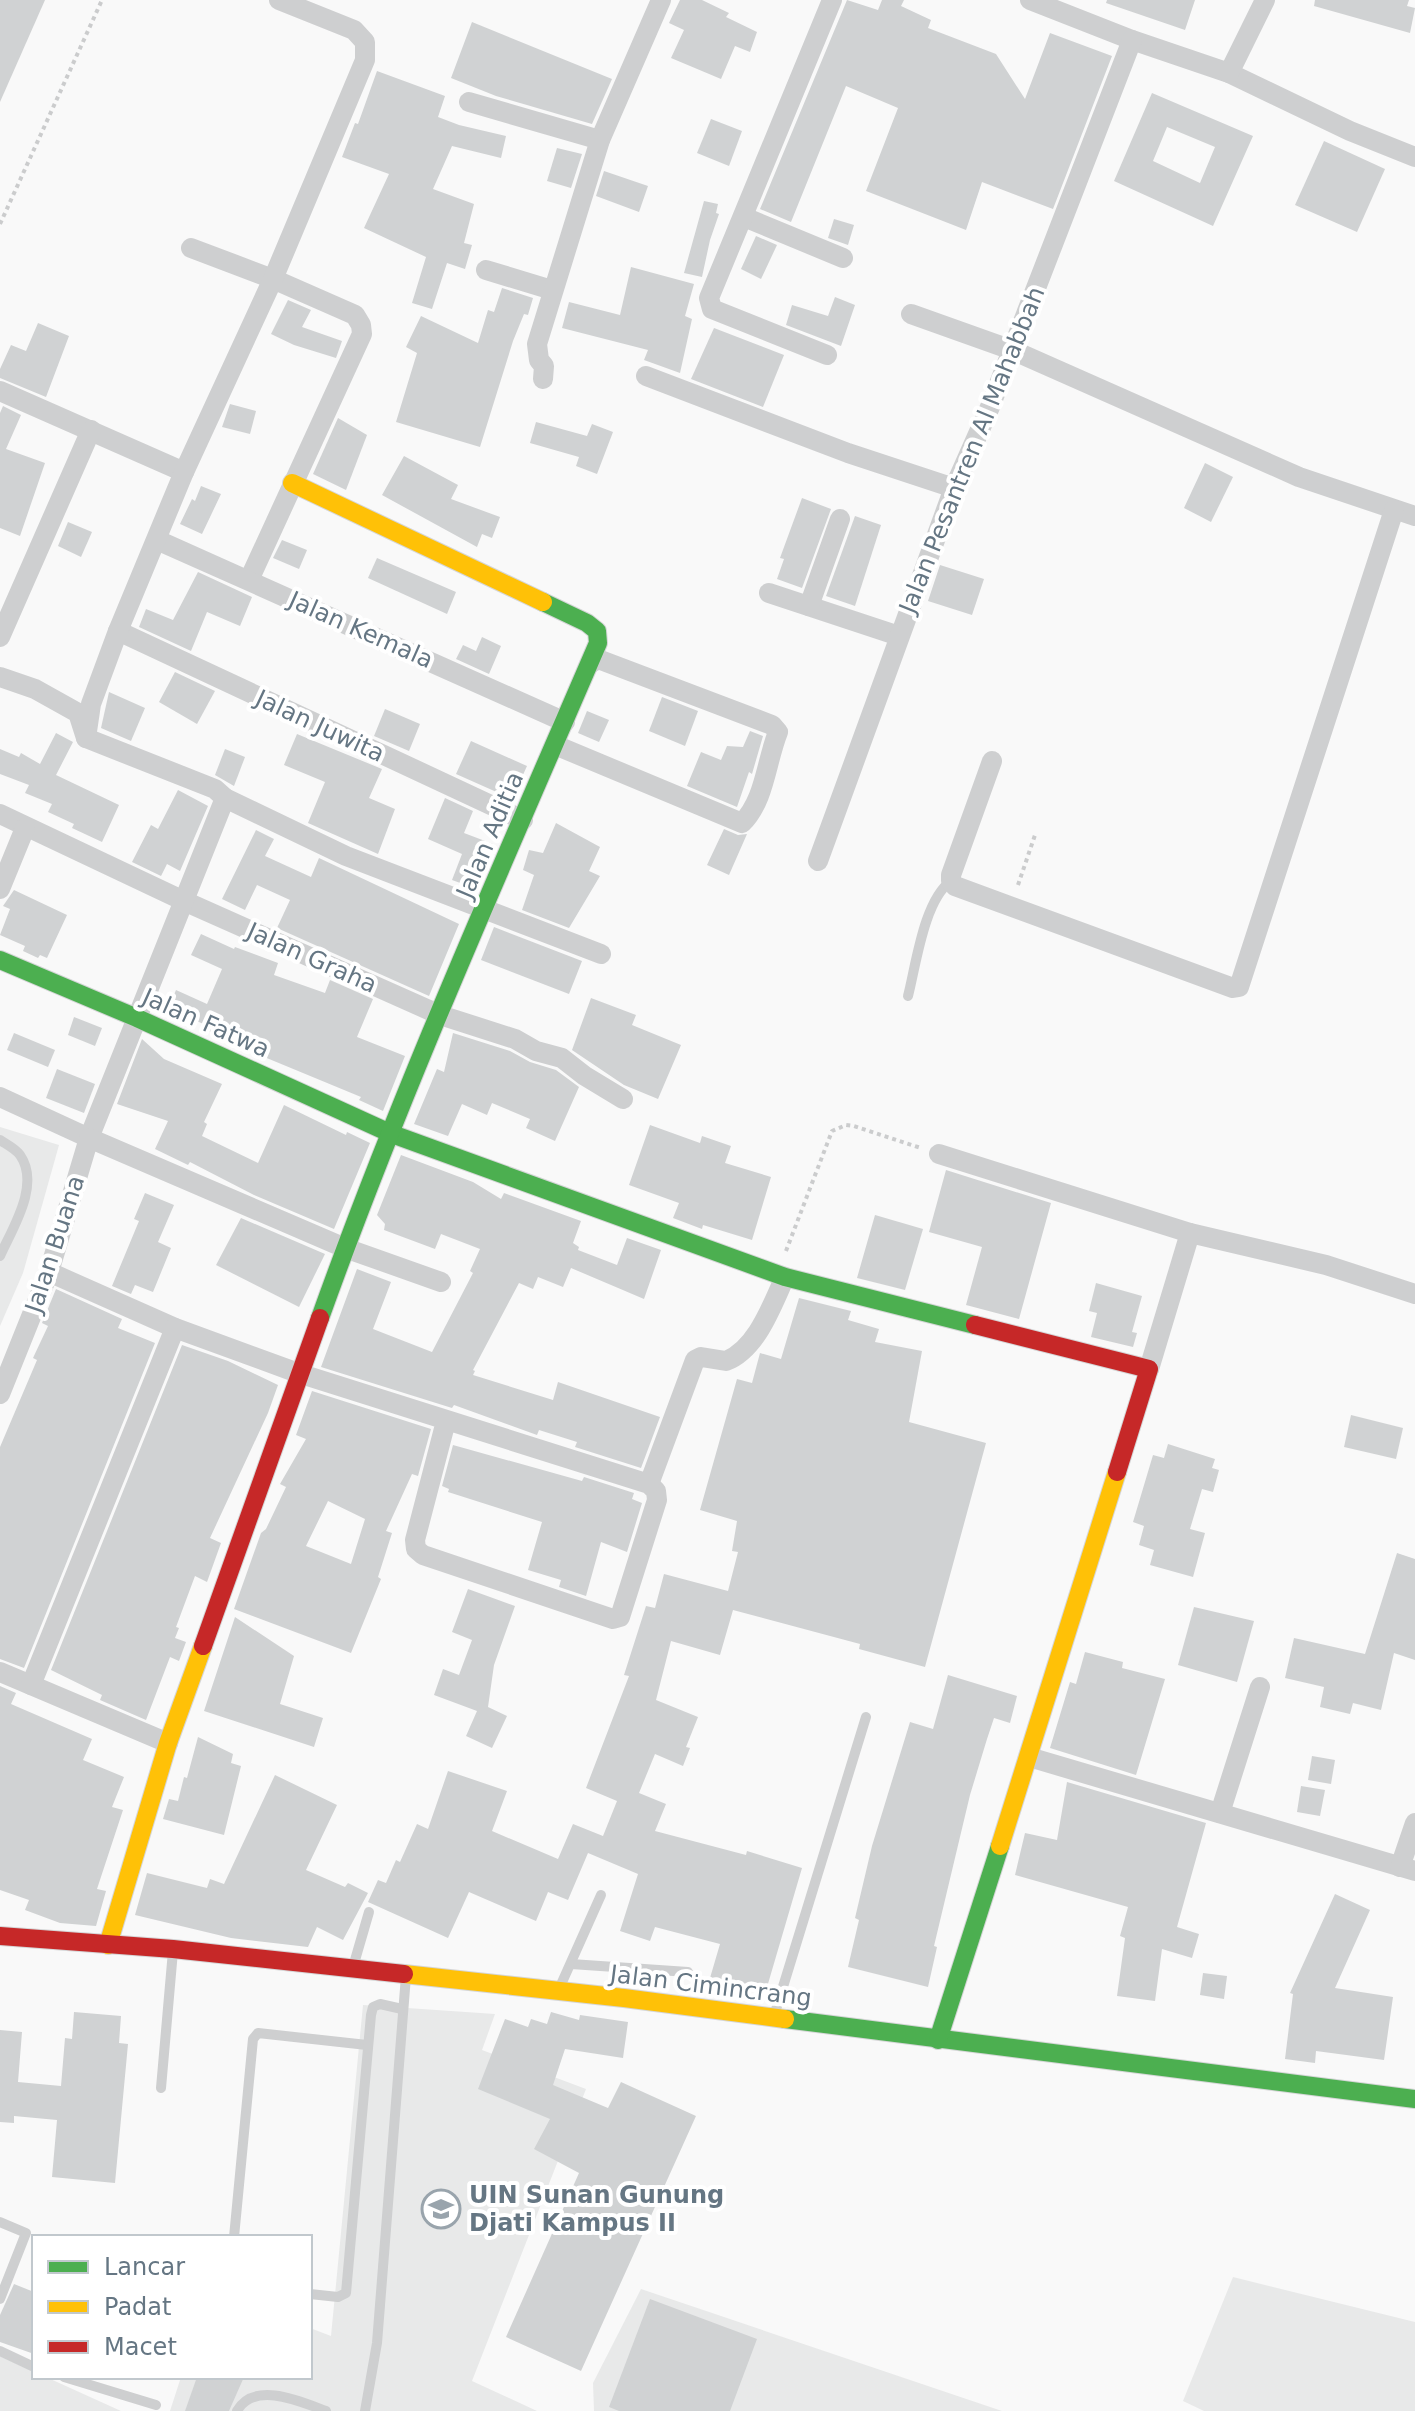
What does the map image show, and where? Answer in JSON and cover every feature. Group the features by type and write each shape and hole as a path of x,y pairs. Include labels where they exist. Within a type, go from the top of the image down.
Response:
{"street":[{"path":"86,738 91,704 118,631 184,472 273,279 365,60 365,42 354,30 279,0"},
{"path":"543,379 544,366 539,360 537,344 552,290 600,140 661,0"},
{"path":"827,355 712,309 709,298 832,0"},
{"path":"1030,0 1132,40 1229,73 1350,131 1415,157"},
{"path":"1229,73 1265,1"},
{"name":"Jalan Pesantren Al Mahabbah","path":"818,861 954,488 1012,350 1132,40"},
{"path":"469,102 600,140"},
{"path":"744,217 843,258"},
{"path":"191,248 355,315 361,325 362,334 249,580"},
{"path":"486,270 552,290"},
{"path":"911,314 1012,350 1299,477 1415,516"},
{"path":"646,376 848,453 954,488"},
{"path":"0,391 184,472"},
{"path":"0,637 91,430"},
{"name":"Jalan Aditia","path":"108,1945 168,1743 298,1373 440,1015 591,663 599,635 587,623 292,483"},
{"path":"992,761 951,881 955,886 1233,988 1239,987 1394,510"},
{"path":"809,606 840,519"},
{"name":"Jalan Kemala","path":"157,540 565,722"},
{"path":"769,593 899,636"},
{"name":"Jalan Juwita","path":"118,631 523,820"},
{"path":"555,745 742,823 756,806 778,732 772,725 598,659 591,663"},
{"path":"0,677 35,689 78,713 86,738"},
{"path":"86,738 215,789 225,798 346,856 601,954"},
{"name":"Jalan Buana","path":"0,1394 49,1272 89,1138 225,798"},
{"name":"Jalan Graha","path":"0,814 184,901 440,1015 562,1058 623,1099"},
{"path":"0,889 25,828"},
{"name":"Jalan Fatwa","path":"0,960 137,1018 392,1134 781,1275 1149,1369"},
{"path":"0,1097 345,1248 441,1282"},
{"path":"939,1154 1190,1233 1326,1265 1415,1294"},
{"path":"938,2040 1029,1757 1190,1233"},
{"path":"49,1272 175,1328 298,1373 649,1484 656,1491 657,1500 620,1617 613,1619 423,1555 416,1549 415,1540 446,1421"},
{"path":"649,1484 695,1360 701,1357 726,1361 746,1348 756,1335 781,1275"},
{"path":"31,1685 175,1328"},
{"path":"0,1672 168,1743"},
{"path":"1220,1813 1260,1687"},
{"path":"1029,1757 1408,1869 1415,1823"},
{"name":"Jalan Cimincrang","path":"0,1936 173,1949 559,1990 1415,2099"}],"lane":[{"path":"908,996 925,928 938,894 951,881"},
{"path":"0,1140 20,1155 27,1175 26,1198 0,1256"},
{"path":"773,2018 866,1717"},
{"path":"559,1990 601,1895"},
{"path":"353,1968 369,1912"},
{"path":"161,2088 173,1949"},
{"path":"571,1964 688,1972"},
{"path":"365,2411 377,2343 406,1974"},
{"path":"312,2294 338,2297 346,2293 367,2045 373,2007 380,2004 402,2009"},
{"path":"234,2235 253,2039 258,2033 367,2045"},
{"path":"0,2222 30,2235 0,2299"},
{"path":"0,2351 32,2366"},
{"path":"71,2379 156,2405"},
{"path":"237,2411 239,2406 253,2398 271,2396 294,2399 326,2411"}],"path":[{"path":"0,224 102,0"},
{"path":"1010,906 1035,835"},
{"path":"781,1275 832,1131 846,1125 854,1126 939,1154"}],"shaded area":[{"path":"0,1127 59,1145 23,1273 0,1326"},
{"name":"UIN Sunan Gunung Djati Kampus II","path":"363,2005 495,2014 482,2050 586,2089 472,2381 537,2411 170,2411 180,2379 312,2379 312,2329 331,2336"},
{"path":"1233,2277 1415,2322 1415,2411 1204,2411 1183,2401"},
{"name":"UIN Sunan Gunung Djati Kampus II","path":"641,2289 1002,2411 594,2411 593,2383"},
{"path":"0,2356 32,2371 32,2379 50,2379 121,2411 0,2411"}],"building":[{"path":"0,0 45,0 0,102"},
{"path":"680,0 702,0 729,13 726,17 757,32 750,52 735,46 721,79 671,58 684,30 669,23"},
{"path":"847,0 878,10 882,0 904,0 901,6 931,20 928,28 996,54 1025,99 1050,33 1112,56 1053,209 982,182 966,230 866,191 898,108 846,86 791,222 760,209"},
{"path":"1107,0 1195,0 1185,30 1106,3"},
{"path":"1315,0 1409,0 1407,6 1415,8 1410,33 1314,6"},
{"path":"472,22 612,79 592,124 496,96 451,78"},
{"path":"377,71 445,96 438,117 506,136 501,158 452,146 433,189 474,204 464,243 472,245 465,269 447,263 432,309 412,303 426,257 364,228 389,174 342,157"},
{"path":"1152,93 1253,136 1213,226 1114,181","holes":["1167,127 1215,147 1200,183 1153,161"]},
{"path":"711,119 742,131 729,166 697,153"},
{"path":"1324,141 1385,169 1357,232 1295,205"},
{"path":"557,148 582,154 571,188 547,181"},
{"path":"604,171 648,186 639,212 596,196"},
{"path":"704,201 718,204 716,213 719,214 702,277 684,273"},
{"path":"834,219 854,225 848,245 828,238"},
{"path":"756,236 777,245 761,279 741,269"},
{"path":"631,267 694,284 685,316 692,319 680,373 644,360 648,350 562,328 569,302 620,315"},
{"path":"502,288 533,298 528,315 524,314 513,341 480,447 396,422 417,353 406,347 421,316 478,343 488,310 494,312"},
{"path":"835,297 855,305 841,346 786,325 792,305 828,316"},
{"path":"288,300 311,310 302,327 342,341 336,358 271,334"},
{"path":"38,323 69,336 46,397 0,378 0,369 11,345 26,351"},
{"path":"714,328 784,355 763,407 691,379"},
{"path":"230,404 256,411 250,434 222,427"},
{"path":"3,406 21,415 6,449 45,463 20,536 0,528 0,413"},
{"path":"338,418 367,435 346,490 313,474"},
{"path":"536,422 587,436 592,424 613,432 597,474 576,466 579,457 530,443"},
{"path":"404,456 458,485 451,499 500,517 492,538 482,534 477,547 382,495"},
{"path":"1205,463 1233,477 1211,522 1184,508"},
{"path":"201,486 221,494 202,534 180,524"},
{"path":"802,498 831,509 802,588 777,579 784,559 780,558"},
{"path":"855,516 881,525 855,606 826,596"},
{"path":"68,522 92,532 81,557 58,546"},
{"path":"282,540 307,550 299,569 273,558"},
{"path":"377,558 456,592 447,614 368,578"},
{"path":"940,565 984,579 972,615 928,601"},
{"path":"198,572 252,597 240,626 207,612 191,651 139,627 146,609 173,620"},
{"path":"482,637 501,646 489,674 456,659 463,645 476,651"},
{"path":"175,672 215,691 197,724 159,702"},
{"path":"109,692 145,708 131,741 101,728"},
{"path":"662,697 698,711 685,746 649,731"},
{"path":"385,709 420,724 409,751 374,736"},
{"path":"587,711 609,720 599,742 578,733"},
{"path":"750,731 763,736 752,774 749,772 737,807 687,786 701,752 721,760 727,746 743,747"},
{"path":"56,733 73,742 56,775 119,805 102,842 48,812 52,804 25,793 29,785 0,774 0,749 19,757 21,753 40,764"},
{"path":"297,734 382,769 369,798 395,809 378,854 308,823 325,782 284,765"},
{"path":"471,741 527,766 512,799 456,774"},
{"path":"225,749 245,757 234,786 215,775"},
{"path":"178,790 208,806 180,871 167,864 161,876 132,862 151,825 158,829"},
{"path":"445,798 473,811 464,833 493,844 474,888 452,880 462,854 428,839"},
{"path":"556,823 600,847 589,871 600,876 569,928 522,910 534,875 523,870 529,850 543,853"},
{"path":"724,829 738,835 747,834 729,875 707,865"},
{"path":"256,830 274,839 265,856 311,877 319,858 459,924 429,996 277,928 290,900 257,885 245,910 222,899"},
{"path":"14,890 67,915 47,958 40,955 38,958 23,951 25,946 0,935 10,909 3,906"},
{"path":"494,927 582,961 569,994 481,960"},
{"path":"201,934 234,949 278,963 274,975 325,993 330,980 373,999 357,1037 405,1056 383,1111 359,1100 361,1097 257,1054 259,1049 205,1030 206,1025 168,1009 176,990 207,1004 222,969 191,955"},
{"path":"591,998 636,1015 632,1025 681,1045 658,1099 624,1085 572,1050"},
{"path":"74,1017 102,1028 95,1046 68,1035"},
{"path":"14,1033 55,1050 48,1067 7,1050"},
{"path":"453,1033 556,1070 579,1087 555,1141 526,1128 530,1119 492,1103 487,1115 462,1104 448,1136 414,1124 437,1069 444,1072"},
{"path":"142,1039 164,1059 222,1084 204,1122 207,1124 202,1136 258,1163 284,1105 370,1143 334,1229 254,1195 190,1162 188,1165 155,1149 168,1121 117,1104"},
{"path":"57,1069 95,1084 84,1113 46,1098"},
{"path":"650,1125 700,1143 702,1136 731,1146 725,1163 771,1177 752,1240 703,1225 702,1229 673,1218 679,1203 629,1185"},
{"path":"401,1155 473,1182 501,1199 504,1193 581,1221 573,1243 579,1247 578,1250 617,1265 627,1238 661,1250 644,1299 571,1268 563,1287 538,1277 533,1289 519,1283 473,1370 473,1375 553,1400 558,1382 660,1417 641,1468 575,1447 577,1442 539,1430 537,1435 454,1405 452,1408 321,1367 357,1269 391,1282 373,1329 432,1352 473,1273 470,1271 480,1249 441,1234 435,1249 384,1230 385,1224 377,1215"},
{"path":"946,1170 1051,1203 1019,1319 966,1305 982,1247 929,1232"},
{"path":"145,1193 174,1205 158,1242 171,1248 153,1292 135,1285 131,1294 112,1286 139,1221 134,1219"},
{"path":"875,1215 923,1229 905,1290 857,1278"},
{"path":"241,1218 325,1254 299,1307 216,1265"},
{"path":"1096,1283 1142,1296 1132,1332 1137,1333 1133,1347 1091,1337 1097,1313 1089,1311"},
{"path":"56,1289 122,1319 118,1328 155,1343 24,1668 0,1659 0,1447 37,1360 33,1358 48,1326 42,1323"},
{"path":"799,1298 851,1311 848,1320 879,1329 875,1342 922,1351 909,1422 986,1443 925,1667 859,1649 860,1644 733,1610 720,1655 671,1641 656,1700 698,1717 686,1747 690,1748 683,1766 655,1754 639,1793 666,1804 655,1831 746,1855 747,1851 802,1868 765,1994 710,1978 720,1944 655,1927 650,1941 620,1931 638,1874 588,1853 568,1900 548,1892 536,1921 469,1892 448,1938 368,1902 378,1880 386,1883 396,1860 400,1862 417,1824 428,1829 448,1771 507,1791 492,1831 558,1859 573,1824 603,1836 617,1801 586,1788 629,1676 624,1675 646,1606 655,1608 664,1574 728,1591 738,1552 732,1551 737,1521 700,1510 737,1379 752,1383 760,1353 781,1359"},
{"path":"182,1345 228,1361 278,1385 210,1538 221,1543 207,1582 195,1576 176,1627 179,1628 175,1638 186,1642 179,1661 170,1657 146,1720 100,1700 102,1695 51,1670"},
{"path":"312,1391 431,1429 418,1476 412,1474 386,1531 392,1533 378,1577 381,1579 351,1653 234,1609 261,1533 266,1529 286,1487 280,1484 306,1439 296,1435","holes":["328,1501 365,1519 351,1564 306,1546"]},
{"path":"1351,1415 1403,1428 1396,1459 1344,1447"},
{"path":"1168,1444 1215,1459 1212,1468 1219,1470 1213,1492 1202,1489 1190,1529 1205,1533 1193,1577 1150,1565 1154,1550 1139,1545 1144,1526 1133,1522 1153,1455 1164,1458"},
{"path":"453,1445 582,1481 584,1477 634,1493 632,1499 642,1503 627,1552 601,1542 586,1596 559,1587 561,1580 528,1570 542,1522 448,1492 449,1489 442,1486"},
{"path":"1397,1553 1415,1559 1415,1660 1394,1653 1381,1710 1353,1703 1350,1714 1320,1707 1324,1687 1285,1678 1294,1638 1365,1654"},
{"path":"468,1589 515,1606 494,1665 488,1707 507,1716 492,1748 466,1736 477,1711 434,1695 443,1669 459,1675 472,1640 452,1632"},
{"path":"1194,1607 1254,1621 1237,1682 1178,1665"},
{"path":"235,1617 294,1656 280,1704 323,1718 314,1747 204,1711"},
{"path":"1085,1652 1123,1662 1122,1668 1165,1679 1136,1775 1050,1748 1070,1682 1076,1684"},
{"path":"948,1675 1017,1696 1010,1723 994,1718 987,1739 970,1795 934,1946 937,1947 928,1987 848,1967 859,1920 855,1918 872,1846 910,1722 933,1729"},
{"path":"0,1686 16,1693 11,1704 92,1739 83,1760 124,1777 112,1807 123,1810 97,1889 106,1891 96,1926 60,1923 25,1910 29,1900 0,1890"},
{"path":"198,1737 233,1754 231,1763 241,1766 224,1835 163,1819 169,1799 178,1801"},
{"path":"1312,1756 1335,1760 1331,1784 1308,1780"},
{"path":"275,1775 337,1805 306,1870 345,1887 348,1883 368,1893 343,1940 317,1927 308,1947 231,1938 135,1915 147,1873 207,1888 210,1879 224,1884"},
{"path":"1067,1782 1206,1823 1177,1927 1199,1934 1192,1958 1162,1949 1155,2001 1117,1996 1125,1938 1120,1936 1128,1907 1015,1875 1025,1833 1057,1840"},
{"path":"1301,1786 1325,1790 1320,1816 1297,1812"},
{"path":"1335,1894 1370,1910 1335,1988 1393,1997 1384,2060 1316,2051 1315,2063 1285,2059 1293,1994 1290,1993"},
{"path":"1203,1973 1227,1976 1224,1999 1200,1995"},
{"path":"74,2012 121,2016 119,2043 128,2044 115,2183 52,2177 57,2120 14,2116 14,2123 0,2122 0,2030 22,2032 18,2082 61,2086 65,2038 72,2039"},
{"path":"551,2012 579,2020 580,2015 628,2022 623,2058 565,2049 553,2085 608,2108 621,2082 696,2116 581,2371 506,2337 579,2173 534,2149 550,2119 478,2089 505,2019 528,2027 531,2019 547,2024"},
{"path":"14,2284 32,2291 32,2353 0,2342 0,2315"},
{"path":"650,2299 757,2339 730,2411 619,2411 609,2407"},
{"path":"196,2379 243,2379 229,2411 185,2411"}],"traffic: fast":[{"path":"320,1318 419,1063 598,643 597,631 587,623 543,602"},
{"path":"0,960 137,1018 392,1134 785,1277 975,1325"},
{"path":"938,2040 1000,1846"},
{"path":"785,2019 1415,2099"}],"traffic: slow":[{"path":"292,483 543,602"},
{"path":"1000,1846 1117,1472"},
{"path":"108,1945 168,1743 203,1646"},
{"path":"404,1974 785,2019"}],"traffic: jam":[{"path":"203,1646 320,1318"},
{"path":"975,1325 1149,1369 1117,1472"},
{"path":"0,1936 173,1949 404,1974"}],"place":[{"name":"UIN Sunan Gunung Djati Kampus II","path":"441,2209"}]}
